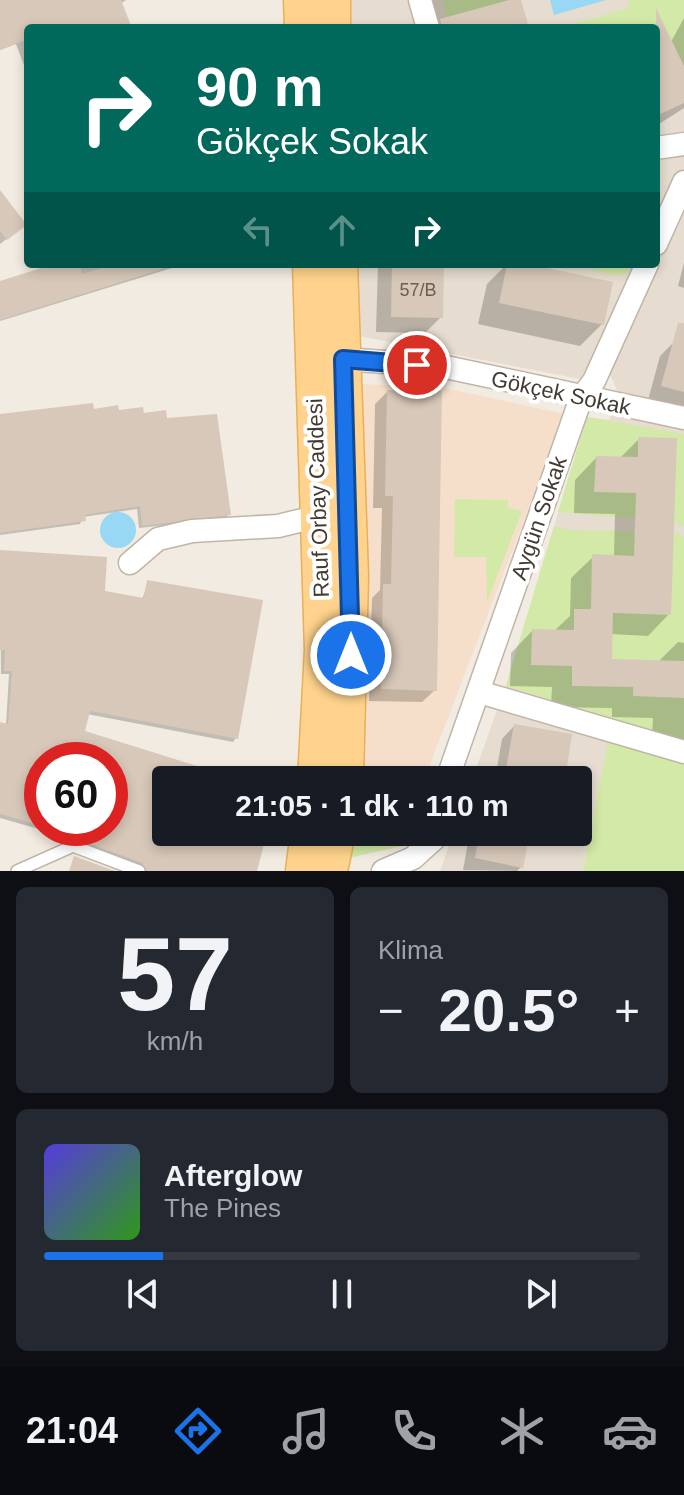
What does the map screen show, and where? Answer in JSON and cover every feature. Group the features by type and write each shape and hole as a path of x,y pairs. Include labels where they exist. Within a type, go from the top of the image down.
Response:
{"main road":[{"path":"301,0 302,24"},
{"path":"333,0 333,24"},
{"name":"Rauf Orbay Caddesi","path":"310,268 322,685 338,766"},
{"name":"Rauf Orbay Caddesi","path":"340,268 351,576 341,766"},
{"path":"303,871 306,846"},
{"path":"330,871 335,846"}],"street":[{"path":"420,0 427,24"},
{"path":"660,147 684,144"},
{"path":"660,235 684,182"},
{"name":"Aygün Sokak","path":"451,766 581,398 594,381 645,268"},
{"name":"Gökçek Sokak","path":"343,359 441,366 684,418"},
{"path":"130,563 158,539 192,531 278,526 319,516"},
{"path":"479,692 684,752"},
{"path":"383,871 413,858 424,846"},
{"path":"423,871 431,846"}],"lane":[{"path":"17,871 73,846 139,871"}],"shaded area":[{"path":"340,0 684,0 684,764 609,737 592,825 592,766 477,766 506,685 587,417 609,420 617,390 608,370 580,379 354,335 351,268 660,268 660,24 341,24"},
{"path":"358,384 440,387 565,414 429,766 359,766"},
{"path":"449,846 588,846 583,871 440,871"}],"green space":[{"path":"442,0 509,0 447,17"},
{"path":"627,0 684,0 684,66 660,33 660,24 574,24 629,8"},
{"path":"585,268 629,268 627,274 615,275"},
{"path":"587,417 684,434 684,527 674,522 558,512"},
{"path":"455,499 508,500 508,508 522,511 487,602 486,557 454,557"},
{"path":"554,526 567,530 675,532 684,537 684,740 506,686"},
{"path":"609,736 684,764 684,871 583,871 588,846 592,846 592,824"},
{"path":"350,846 402,846 348,858"}],"water":[{"path":"550,0 606,0 554,15"},
{"path":"118,512 131,517 136,530 131,543 118,548 105,543 100,530 105,517"}],"building":[{"path":"0,0 121,0 130,24 24,24 24,41 0,50"},
{"path":"509,0 521,0 528,24 441,24 440,19"},
{"path":"656,8 684,66 684,103 660,114 660,24 656,24"},
{"path":"0,190 24,221 24,227 7,240 0,231"},
{"path":"41,268 80,268 82,274 102,268 162,268 0,320 0,281"},
{"path":"392,268 444,268 443,318 391,317"},
{"path":"506,268 547,268 613,282 604,325 499,303"},
{"path":"678,323 684,323 684,392 661,386"},
{"path":"387,390 442,391 437,691 381,689 383,584 391,584 393,496 385,496"},
{"path":"93,403 94,409 118,405 119,410 143,407 144,413 166,410 167,418 217,414 231,515 142,526 140,506 85,515 86,521 0,533 0,414"},
{"path":"638,437 677,438 671,615 613,613 612,659 684,661 684,698 633,696 633,687 572,686 572,666 531,665 532,629 574,630 574,609 591,609 592,554 634,556 636,493 594,492 596,456 638,457"},
{"path":"0,550 107,557 105,591 144,598 147,580 263,600 238,739 90,711 85,731 120,742 24,742 24,821 0,814 0,722 8,724 12,671 4,671 5,650 0,650"},
{"path":"514,724 572,734 567,766 506,766"},
{"path":"128,744 197,766 152,766 152,846 263,846 257,871 147,871 142,863 96,846 128,846"},
{"path":"477,846 527,846 523,868 475,858"},
{"path":"74,856 115,871 69,871"}],"route":[{"path":"351,655 343,359 417,365"}]}
